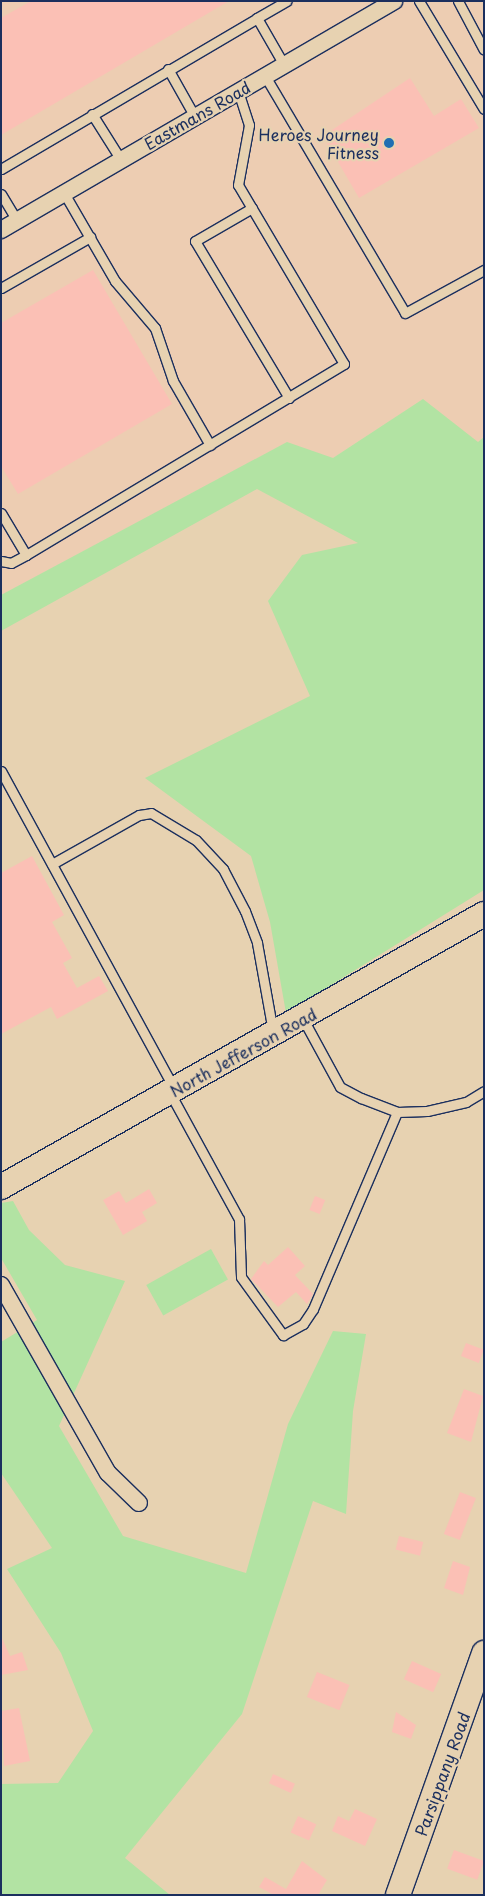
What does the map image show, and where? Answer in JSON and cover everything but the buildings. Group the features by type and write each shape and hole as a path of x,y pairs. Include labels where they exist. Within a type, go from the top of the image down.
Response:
{"street":[{"name":"Eastmans Road","path":"1,230 394,1"},
{"name":"North Jefferson Road","path":"1,1187 274,1035 484,914"},
{"path":"1,1285 108,1473 139,1504"},
{"name":"Parsippany Road","path":"398,1895 479,1682 484,1653"}],"lane":[{"path":"1,169 286,1"},
{"path":"419,1 484,109"},
{"path":"458,1 484,50"},
{"path":"257,18 284,65"},
{"path":"168,69 195,117"},
{"path":"265,76 405,313 484,270"},
{"path":"1,562 11,563 26,555 344,364 238,185 249,125 238,92"},
{"path":"92,114 121,160"},
{"path":"64,193 115,281 155,328 173,381 210,445"},
{"path":"1,194 17,221"},
{"path":"252,208 195,241 288,398"},
{"path":"1,288 90,237"},
{"path":"1,513 26,555"},
{"path":"1,771 239,1219 241,1277 283,1336 303,1324 313,1309 397,1112"},
{"path":"52,864 139,815 151,813 196,840 224,869 245,911 256,943 274,1035"},
{"path":"302,1019 340,1087 397,1112 466,1102 484,1091"}],"shaded area":[{"path":"1,1 484,1 484,437 478,442 423,399 332,458 287,442 1,595"}],"green space":[{"path":"423,399 478,442 484,437 484,890 286,1013 270,922 251,856 145,778 310,696 268,601 302,555 358,543 257,489 1,631 1,595 287,442 333,458"},
{"path":"13,1201 29,1230 65,1265 125,1281 59,1426 123,1536 246,1573 288,1424 333,1331 366,1334 353,1411 346,1514 313,1501 242,1714 125,1858 170,1895 1,1895 1,1784 58,1783 93,1731 61,1653 7,1569 52,1548 1,1473 1,1342 37,1320 1,1258 1,1203"},
{"path":"211,1249 228,1280 163,1315 146,1285"}],"place":[{"name":"Heroes Journey Fitness","path":"389,143"}]}
